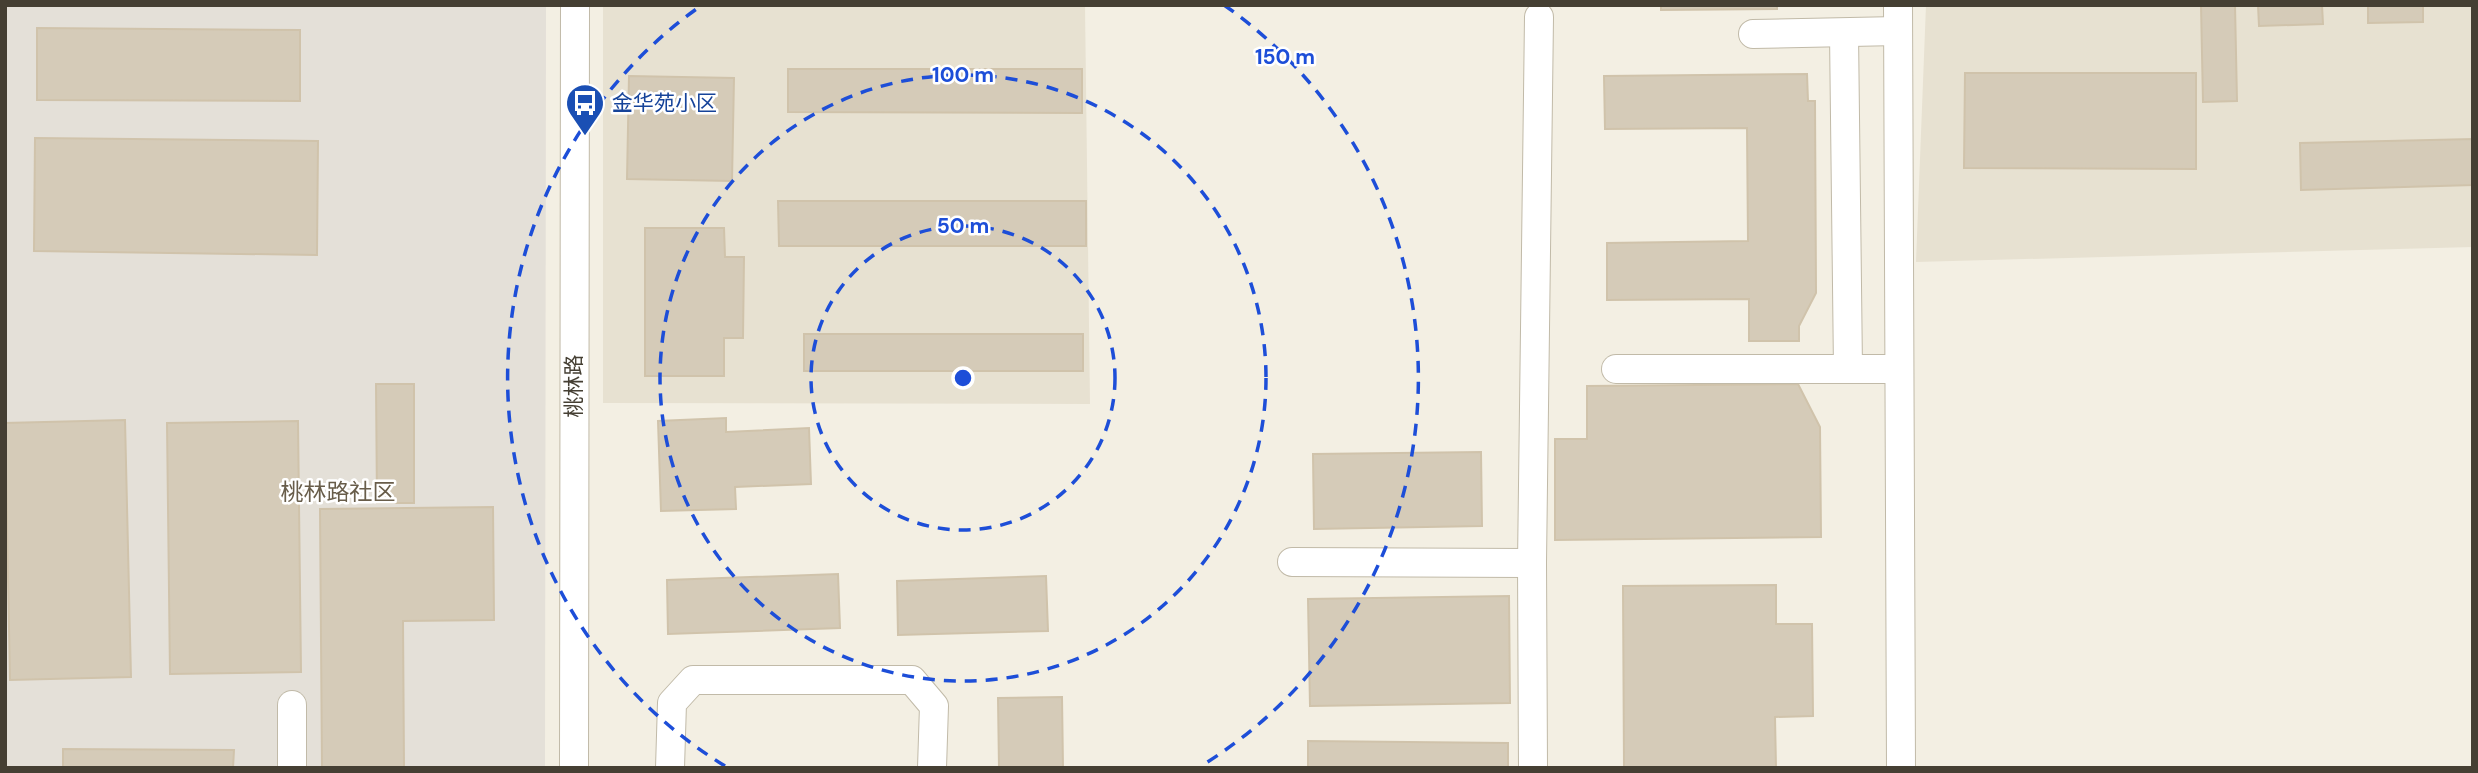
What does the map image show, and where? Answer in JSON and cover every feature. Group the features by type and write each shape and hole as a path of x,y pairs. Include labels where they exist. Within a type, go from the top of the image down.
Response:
{"street":[{"name":"桃林路","path":"574,768 575,5"},
{"path":"1533,768 1532,563 1539,17"},
{"path":"1753,34 1844,33 1898,18 1901,768"},
{"path":"1844,33 1848,369"},
{"path":"1616,369 1899,369"},
{"path":"1292,562 1532,563"},
{"path":"670,768 672,703 693,680 912,680 934,706 932,768"},
{"path":"292,705 292,768"}],"shaded area":[{"path":"5,5 546,5 545,768 5,768"},
{"name":"金华苑小区","path":"603,5 1085,5 1090,404 603,403"},
{"path":"1926,5 2473,5 2473,247 1916,262"}],"building":[{"path":"1661,5 1777,5 1777,9 1661,10"},
{"path":"2201,5 2235,5 2237,101 2203,102"},
{"path":"2258,5 2322,5 2323,24 2259,26"},
{"path":"2368,5 2423,5 2423,22 2368,23"},
{"path":"37,28 300,30 300,101 37,100"},
{"path":"788,69 1082,69 1082,113 788,112"},
{"path":"1965,73 2196,73 2196,169 1964,168"},
{"path":"1807,74 1808,101 1815,101 1816,293 1799,326 1799,341 1749,341 1749,299 1607,300 1607,243 1748,241 1747,128 1605,129 1604,76"},
{"path":"629,76 734,78 732,181 627,179"},
{"path":"35,138 318,141 317,255 34,251"},
{"path":"2473,139 2473,185 2301,190 2300,143"},
{"path":"778,201 1086,201 1086,246 779,246"},
{"path":"645,228 724,228 725,257 744,257 743,338 724,338 724,376 645,376"},
{"path":"804,334 1083,334 1083,371 804,371"},
{"path":"376,384 414,384 414,503 377,503"},
{"path":"1798,384 1820,427 1821,537 1555,540 1555,439 1587,439 1587,386"},
{"path":"726,418 726,432 809,428 811,484 735,487 736,509 661,511 658,421"},
{"path":"125,420 131,677 10,680 5,423"},
{"path":"298,421 301,672 170,674 167,423"},
{"path":"1481,452 1482,526 1314,529 1313,454"},
{"path":"493,507 494,620 403,621 404,768 322,768 320,509"},
{"path":"838,574 840,628 668,634 667,580"},
{"path":"1046,576 1048,631 898,635 897,581"},
{"path":"1776,585 1776,624 1812,624 1813,716 1775,717 1776,768 1624,768 1623,586"},
{"path":"1509,596 1510,703 1310,706 1308,599"},
{"path":"1062,697 1063,768 999,768 998,698"},
{"path":"1308,741 1508,743 1508,768 1308,768"},
{"path":"63,749 234,750 233,768 63,768"}],"place":[{"name":"金华苑小区","path":"585,137"}],"district":[{"name":"桃林路社区","path":"338,492"}]}
